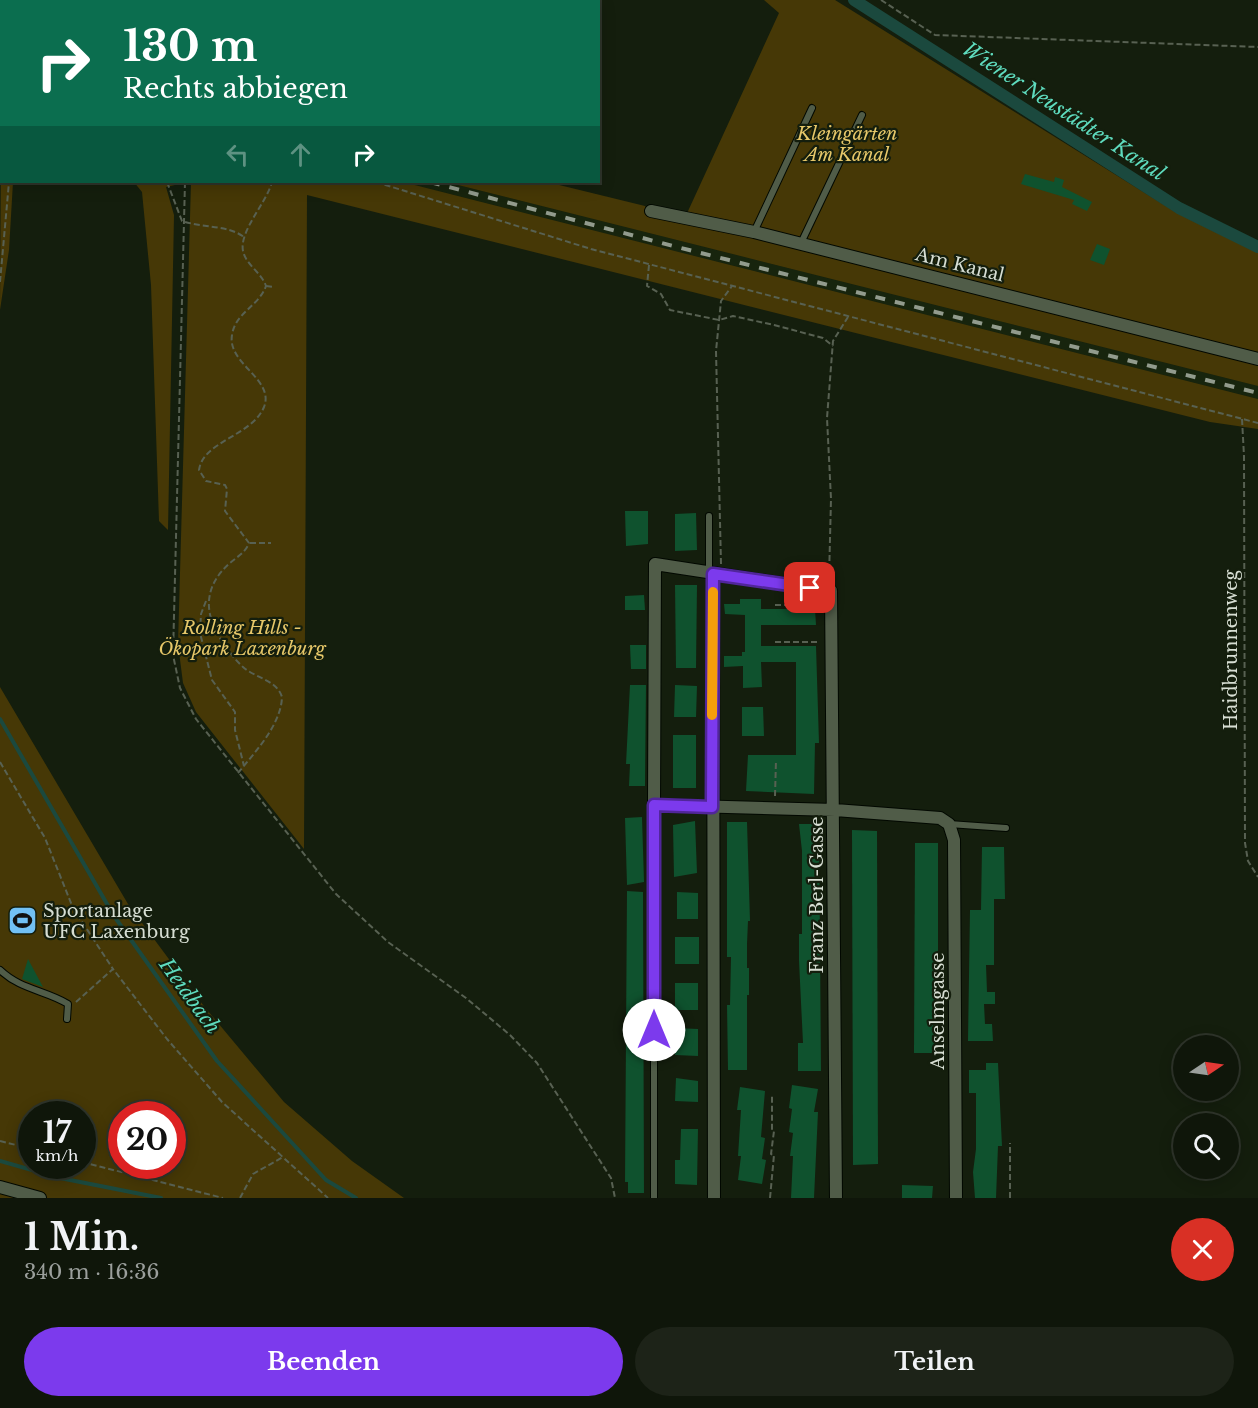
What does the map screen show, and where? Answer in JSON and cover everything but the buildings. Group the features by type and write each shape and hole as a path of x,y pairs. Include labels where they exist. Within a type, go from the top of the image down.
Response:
{"street":[{"name":"Am Kanal","path":"651,211 801,243 1258,359"},
{"path":"831,591 655,564 654,805 835,810 940,818 949,824"},
{"path":"714,1198 712,807 715,575"},
{"name":"Franz Berl-Gasse","path":"831,591 835,810 837,1198"},
{"name":"Anselmgasse","path":"949,824 954,840 955,892 956,1198"},
{"path":"0,1187 40,1198"}],"lane":[{"path":"754,232 812,108"},
{"path":"801,243 862,115"},
{"path":"709,516 715,575"},
{"path":"654,805 654,1198"},
{"path":"949,824 1006,828"},
{"path":"0,970 13,982 68,1004 67,1019"}],"path":[{"path":"881,0 935,35 1258,47"},
{"path":"0,282 9,183"},
{"path":"167,183 182,221"},
{"path":"185,183 182,221 174,667 180,688 196,719 336,894 373,930 482,1012 537,1063 611,1178 615,1198"},
{"path":"266,286 263,278 245,257 244,237 271,183"},
{"path":"379,183 591,249 1258,423"},
{"path":"182,221 202,227 228,228 244,237"},
{"path":"649,264 647,286 661,294 670,309 718,320 733,316 774,325 815,336 833,345"},
{"path":"266,286 274,287"},
{"path":"231,484 225,486 206,481 199,470 200,462 211,450 249,425 263,409 264,391 232,348 232,336 235,323 258,300 266,286"},
{"path":"715,575 718,320 721,301 732,286"},
{"path":"831,591 828,581 831,499 827,418 833,345 840,328 849,317"},
{"name":"Haidbrunnenweg","path":"1242,419 1245,843 1248,861 1258,877"},
{"path":"225,486 228,495 225,512 249,543"},
{"path":"244,766 235,730 235,712 212,680 200,633 201,614 219,575 249,543 271,543"},
{"path":"207,598 207,609 213,624 236,660 254,675 275,685 282,697 279,713 238,773"},
{"path":"775,605 817,604 832,607"},
{"path":"775,642 832,642"},
{"path":"774,810 776,760"},
{"path":"0,762 45,838 73,908 113,969 167,1039 222,1102 328,1198"},
{"path":"68,1004 74,1004 113,969"},
{"path":"770,1198 774,1155 771,1154 774,1131 772,1130 772,1095"},
{"path":"0,1141 18,1146"},
{"path":"1010,1143 1010,1198"},
{"path":"240,1198 253,1174 283,1157"},
{"path":"96,1166 223,1198"}],"shaded area":[{"path":"407,183 450,183 1258,386 1258,399"}],"green space":[{"name":"Kleingärten Am Kanal","path":"764,0 835,0 1177,213 1258,253 1258,386 450,183 551,183 645,206 649,214 683,222 779,13"},
{"path":"1,183 13,183 9,250 0,310"},
{"path":"135,183 174,183 175,185 166,187 174,215 168,530 159,521 151,285 142,192"},
{"name":"Rolling Hills - Ökopark Laxenburg","path":"191,183 407,183 1258,399 1258,429 1210,422 307,195 304,849 196,712 183,683 178,644"},
{"path":"0,687 128,904 203,1005 284,1102 352,1161 404,1198 0,1198"}],"waterway":[{"name":"Wiener Neustädter Kanal","path":"854,0 1179,208 1258,247"},
{"name":"Heidbach","path":"0,719 114,916 217,1061 326,1180 356,1198"},
{"path":"0,1161 60,1178 161,1198"}],"railway":[{"path":"434,183 673,246 1258,393"}],"slow traffic":[{"path":"712,715 713,592"}],"place":[{"name":"Sportanlage UFC Laxenburg","path":"22,921"}],"route":[{"path":"654,1030 654,805 712,807 713,574 810,588"}]}
